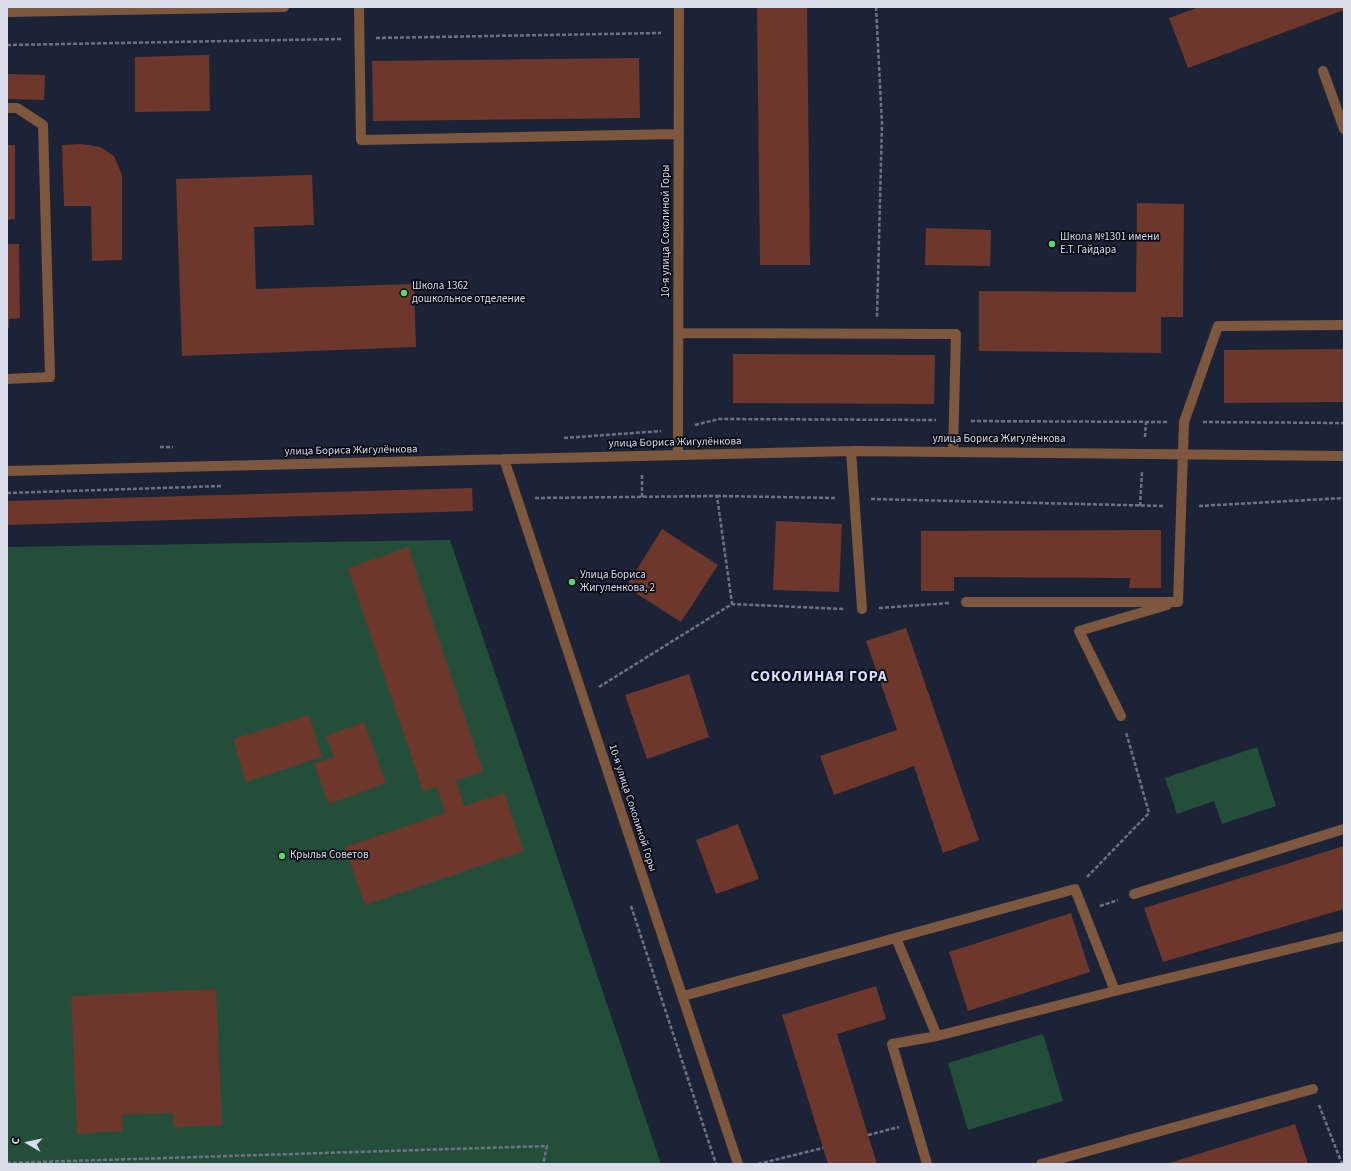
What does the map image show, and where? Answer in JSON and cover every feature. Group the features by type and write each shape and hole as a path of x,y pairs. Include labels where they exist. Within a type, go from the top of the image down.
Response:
{"street":[{"path":"7,12 127,8 284,7"},
{"path":"359,7 362,140 679,134"},
{"name":"10-я улица Соколиной Горы","path":"678,455 679,7"},
{"path":"1323,71 1344,129"},
{"path":"7,108 17,108 43,125 50,377 7,379"},
{"path":"1178,602 1184,422 1218,326 1344,325"},
{"path":"679,333 956,334 953,452"},
{"path":"851,451 862,610"},
{"name":"улица Бориса Жигулёнкова","path":"7,471 851,451 1183,453 1344,456"},
{"name":"10-я улица Соколиной Горы","path":"504,459 738,1164"},
{"path":"966,602 1178,602"},
{"path":"1121,716 1080,631 1178,602"},
{"path":"1134,894 1344,829"},
{"path":"683,996 1075,889 1115,991"},
{"path":"927,1164 892,1044 937,1036 1115,991 1344,936"},
{"path":"896,938 937,1036"},
{"path":"1041,1164 1313,1089"}],"path":[{"path":"876,7 882,124 877,334"},
{"path":"7,493 229,486"},
{"path":"717,496 732,604"},
{"path":"516,498 717,496 855,498 1182,507 1344,498"},
{"path":"583,698 732,604 862,610 966,602"},
{"path":"1075,889 1148,813 1121,716"},
{"path":"1084,911 1134,894"},
{"path":"629,900 716,1164"},
{"path":"1313,1089 1342,1164"},
{"path":"868,1135 915,1123"},
{"path":"7,1163 547,1146 543,1164"},
{"path":"758,1164 770,1163 823,1148"}],"green space":[{"name":"Крылья Советов","path":"450,540 661,1164 7,1164 7,547"},
{"path":"1257,747 1276,806 1222,824 1214,801 1177,814 1165,778"},
{"path":"1043,1034 1063,1101 968,1130 948,1063"}],"building":[{"path":"757,7 807,7 810,265 760,265"},
{"path":"1199,7 1344,7 1344,10 1188,68 1169,18"},
{"path":"209,55 210,111 135,112 135,57"},
{"path":"639,58 640,118 373,121 372,61"},
{"path":"7,74 45,75 44,100 7,99"},
{"path":"82,144 100,147 114,156 122,175 122,260 92,261 91,206 64,206 62,145"},
{"path":"7,145 15,145 15,219 7,220"},
{"path":"312,175 314,225 254,227 256,289 414,284 416,347 182,356 176,179"},
{"path":"1137,203 1184,204 1183,317 1161,317 1161,353 979,351 979,291 1136,292"},
{"path":"926,228 991,230 990,266 925,265"},
{"path":"7,244 19,244 20,318 9,319 9,328 7,329"},
{"path":"1344,349 1344,402 1224,403 1224,350"},
{"path":"733,354 935,355 934,404 733,403"},
{"path":"472,488 473,511 7,525 7,501"},
{"path":"776,521 842,524 839,592 773,590"},
{"path":"662,529 718,565 681,622 626,587"},
{"path":"1161,530 1161,588 1129,588 1130,578 954,577 954,591 921,591 921,531"},
{"path":"408,547 483,771 456,781 464,806 504,793 524,851 365,905 345,847 445,813 437,787 423,791 348,568"},
{"path":"906,628 979,840 943,853 914,766 834,795 820,756 897,730 866,641"},
{"path":"689,674 709,737 647,759 625,695"},
{"path":"309,715 322,757 246,782 233,739"},
{"path":"364,722 386,783 329,804 314,764 334,757 326,736"},
{"path":"738,824 759,879 716,894 696,840"},
{"path":"1344,846 1344,909 1163,962 1144,908"},
{"path":"1071,913 1090,972 968,1011 949,952"},
{"path":"876,986 886,1019 837,1034 877,1164 828,1164 782,1015"},
{"path":"216,989 222,1125 174,1127 173,1113 122,1115 123,1131 77,1134 71,996"},
{"path":"1295,1124 1308,1164 1166,1164"}],"place":[{"name":"Школа №1301 имени Е.Т. Гайдара","path":"1052,244"},
{"name":"Школа 1362 дошкольное отделение","path":"404,293"},
{"name":"Улица Бориса Жигуленкова, 2","path":"572,582"},
{"name":"Крылья Советов","path":"282,856"}],"district":[{"name":"СОКОЛИНАЯ ГОРА","path":"819,678"}]}
